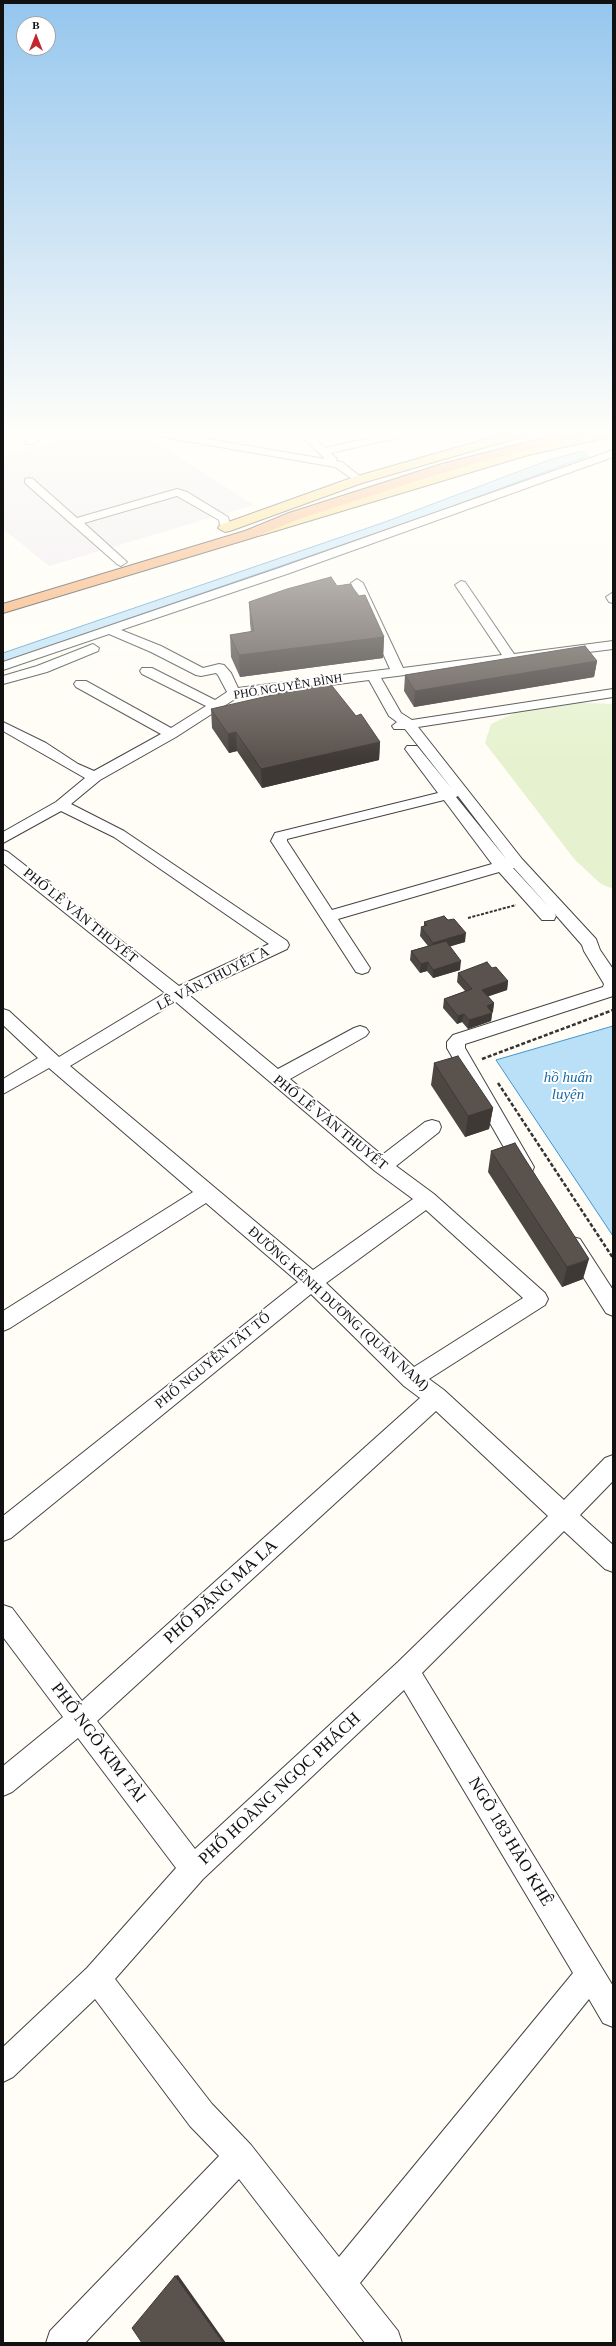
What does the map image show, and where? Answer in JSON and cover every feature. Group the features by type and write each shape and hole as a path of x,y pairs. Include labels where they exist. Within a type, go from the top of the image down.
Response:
{"highway":[{"path":"3,597 184,541"},
{"path":"3,609 225,541"}],"street":[{"path":"97,541 121,562"},
{"path":"3,666 284,571 366,541"},
{"path":"357,583 398,672"},
{"path":"461,585 510,658"},
{"path":"110,630 156,649 200,672 219,668 224,673 234,693"},
{"path":"3,680 42,669 123,636"},
{"path":"607,645 613,660"},
{"name":"PHỐ NGUYỄN BÌNH","path":"3,838 61,805 95,778 171,734 234,693 607,645"},
{"path":"147,671 215,705"},
{"path":"373,675 401,722 454,792 502,866 578,949 586,952 592,951"},
{"path":"81,684 171,734"},
{"path":"401,722 613,693"},
{"path":"3,726 41,746 73,767 95,778"},
{"path":"454,792 590,943 592,951 609,966 612,984 609,991 459,1039 456,1042 456,1048 533,1182"},
{"path":"362,968 330,916 279,841 280,836 454,792"},
{"name":"LÊ VĂN THUYẾT A","path":"3,1087 55,1062 177,994 281,945 119,834 61,805"},
{"name":"PHỐ LÊ VĂN THUYẾT","path":"3,854 177,994 382,1166 427,1199 538,1299 412,1379"},
{"path":"330,916 517,862"},
{"name":"ĐƯỜNG KÊNH DƯƠNG (QUÁN NAM)","path":"3,1015 206,1193 312,1282 412,1379 436,1397 613,1561"},
{"path":"276,1078 360,1032"},
{"path":"382,1166 432,1127"},
{"path":"3,1322 206,1193"},
{"name":"PHỐ NGUYỄN TẤT TỐ","path":"3,1530 312,1282 427,1199"},
{"path":"562,1228 613,1307"},
{"name":"PHỐ ĐẶNG MA LA","path":"3,1783 80,1720 436,1397"},
{"name":"PHỐ HOÀNG NGỌC PHÁCH","path":"3,2067 97,1978 193,1870 407,1671 564,1516 613,1465"},
{"name":"PHỐ NGÔ KIM TÀI","path":"3,1617 193,1870"},
{"name":"NGÕ 183 HÀO KHÊ","path":"407,1671 613,2013"},
{"path":"339,2283 590,1975"},
{"path":"97,1978 202,2115 240,2156 386,2343"},
{"path":"62,2343 240,2156"}],"path":[{"path":"468,918 534,900"},
{"path":"486,1065 482,1058 613,1010"},
{"path":"495,1078 613,1258"}],"shaded area":[{"path":"19,541 131,541 49,566"}],"green space":[{"path":"564,702 613,704 613,889 601,884 575,860 485,743 491,724 521,710"}],"water":[{"path":"328,541 352,541 3,662 3,653"},
{"name":"hồ huấn luyện","path":"613,1026 613,1236 496,1060"}],"building":[{"path":"331,577 337,586 350,584 359,596 365,595 384,637 239,655 230,635 254,631 249,602 287,589"},
{"path":"585,646 597,661 415,691 405,675"},
{"path":"329,682 356,716 361,714 380,742 261,769 236,732 228,734 211,709"},
{"path":"444,916 448,920 454,919 466,933 433,943 421,927 427,925 424,922"},
{"path":"446,941 461,961 433,970 428,962 421,964 411,951"},
{"path":"487,962 492,968 496,967 508,981 482,990 494,1003 487,1006 492,1013 469,1020 464,1014 458,1016 444,999 472,989 458,973"},
{"path":"458,1056 493,1108 468,1116 434,1063"},
{"path":"515,1143 589,1259 567,1267 491,1151"},
{"path":"175,2276 223,2343 142,2343 132,2328"}]}
